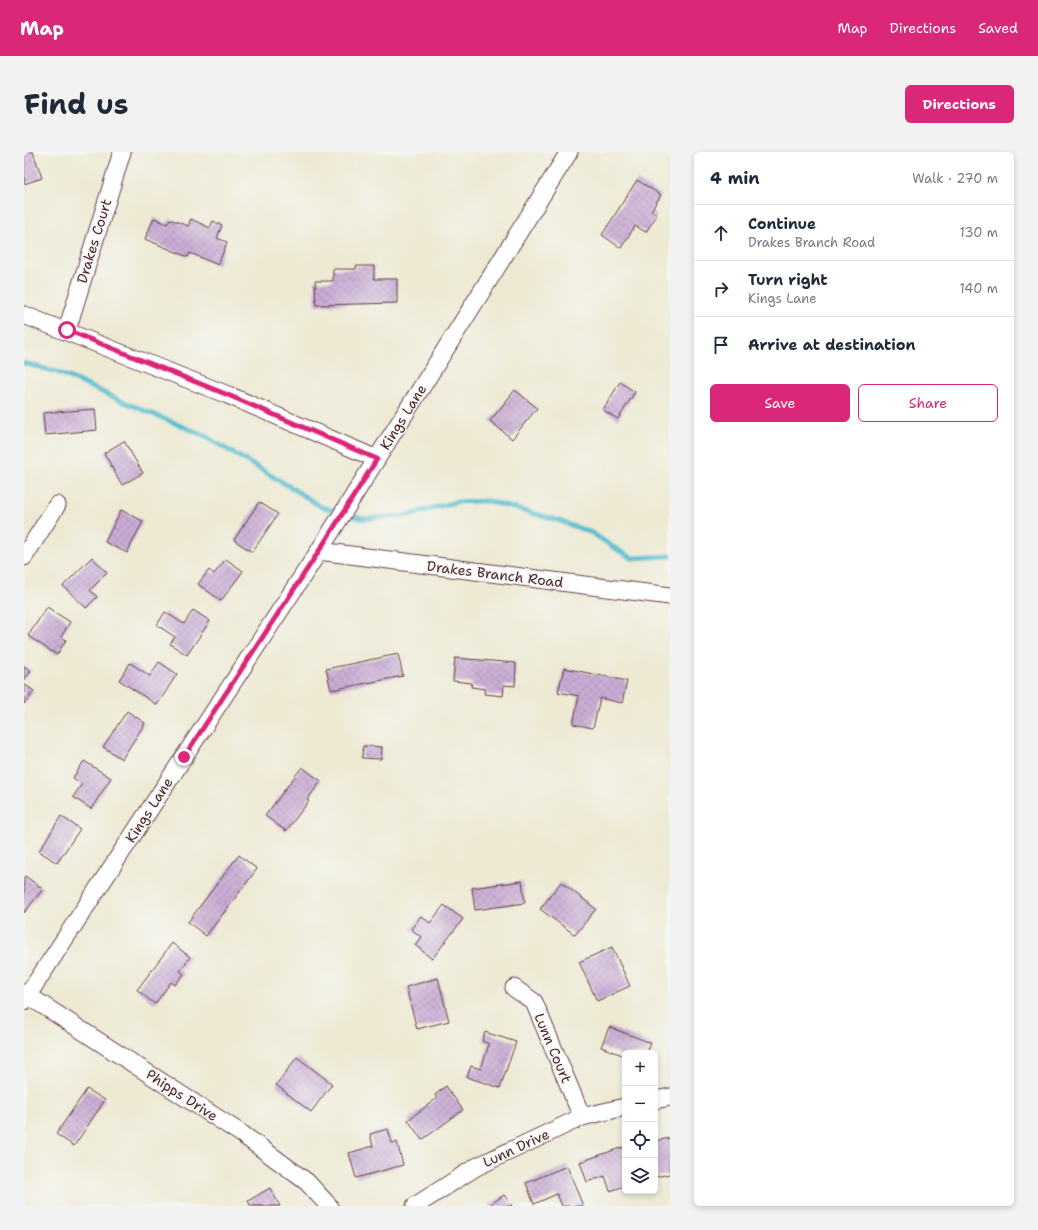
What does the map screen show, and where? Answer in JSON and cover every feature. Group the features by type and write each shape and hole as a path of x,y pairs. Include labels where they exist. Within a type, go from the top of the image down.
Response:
{"street":[{"name":"Drakes Court","path":"67,330 122,152"},
{"name":"Kings Lane","path":"25,996 319,551 569,152"},
{"path":"24,314 228,395 377,459"},
{"path":"24,557 57,505"},
{"name":"Drakes Branch Road","path":"319,551 670,596"},
{"name":"Lunn Court","path":"514,988 534,1002 582,1117"},
{"name":"Phipps Drive","path":"25,996 242,1134 307,1182 329,1206"},
{"path":"658,1099 670,1097"},
{"name":"Lunn Drive","path":"415,1206 476,1167 582,1117 622,1108"}],"building":[{"path":"24,152 33,152 42,178 24,184"},
{"path":"637,180 661,195 651,211 657,215 646,232 635,226 621,248 602,235"},
{"path":"154,218 167,224 170,219 188,226 191,219 210,228 213,221 222,225 217,238 227,242 218,265 190,253 188,257 145,239"},
{"path":"356,266 374,266 374,279 397,279 397,303 316,305 315,281 333,281 333,269 356,269"},
{"path":"620,382 635,392 618,419 603,410"},
{"path":"515,390 537,408 512,439 490,421"},
{"path":"95,409 97,430 45,435 43,413"},
{"path":"124,441 143,473 122,485 104,453"},
{"path":"259,502 278,514 252,552 234,540"},
{"path":"121,510 143,521 127,553 105,542"},
{"path":"92,557 107,573 90,590 97,597 86,608 63,586"},
{"path":"226,559 243,571 221,601 198,584 209,570 214,574"},
{"path":"47,607 70,622 61,637 66,640 57,655 28,636"},
{"path":"193,610 210,621 187,655 170,644 175,637 157,625 165,612 184,624"},
{"path":"398,654 403,676 331,690 326,669"},
{"path":"455,658 516,663 515,686 504,685 503,696 484,694 485,689 471,687 472,683 453,681"},
{"path":"159,662 177,674 157,705 119,680 130,663 150,676"},
{"path":"24,666 31,671 24,680"},
{"path":"564,668 627,681 622,703 600,698 593,728 573,724 579,696 558,692"},
{"path":"24,684 34,691 24,704"},
{"path":"127,711 145,723 122,759 103,747"},
{"path":"363,746 382,747 381,759 362,758"},
{"path":"84,761 111,778 91,809 73,797 82,784 73,778"},
{"path":"302,767 321,781 307,800 309,801 286,831 265,816"},
{"path":"61,816 80,829 57,863 39,851"},
{"path":"239,855 257,869 206,936 188,922"},
{"path":"25,876 43,889 24,913 24,877"},
{"path":"522,881 525,903 475,910 472,888"},
{"path":"561,882 596,909 575,935 540,909"},
{"path":"444,905 463,919 432,959 415,945 421,937 411,929 421,916 430,923"},
{"path":"172,943 190,957 180,971 184,974 175,985 171,982 155,1004 137,990"},
{"path":"612,947 630,986 597,1001 579,962"},
{"path":"438,978 449,1021 417,1029 406,987"},
{"path":"609,1027 651,1043 648,1050 622,1050 622,1055 601,1047"},
{"path":"485,1032 516,1042 500,1088 467,1077 471,1066 481,1069 489,1044 482,1041"},
{"path":"297,1057 332,1084 311,1112 276,1085"},
{"path":"446,1086 463,1110 422,1140 408,1120 437,1098 435,1095"},
{"path":"87,1089 105,1100 74,1146 56,1134"},
{"path":"388,1129 392,1143 397,1142 403,1165 356,1178 349,1153 373,1146 370,1134"},
{"path":"670,1138 670,1174 658,1176 658,1158 658,1140"},
{"path":"622,1147 622,1187 610,1191 605,1176 587,1182 580,1162"},
{"path":"567,1166 583,1206 562,1206 557,1194 534,1204 526,1183"},
{"path":"270,1188 280,1206 251,1206 248,1201"},
{"path":"504,1195 512,1206 488,1206"}],"waterway":[{"path":"24,363 60,373 124,402 201,434 321,507 364,519 409,515 455,502 488,501 557,520 592,533 632,558 670,556"}],"route":[{"path":"67,330 228,395 377,459 319,551 184,757"}]}
